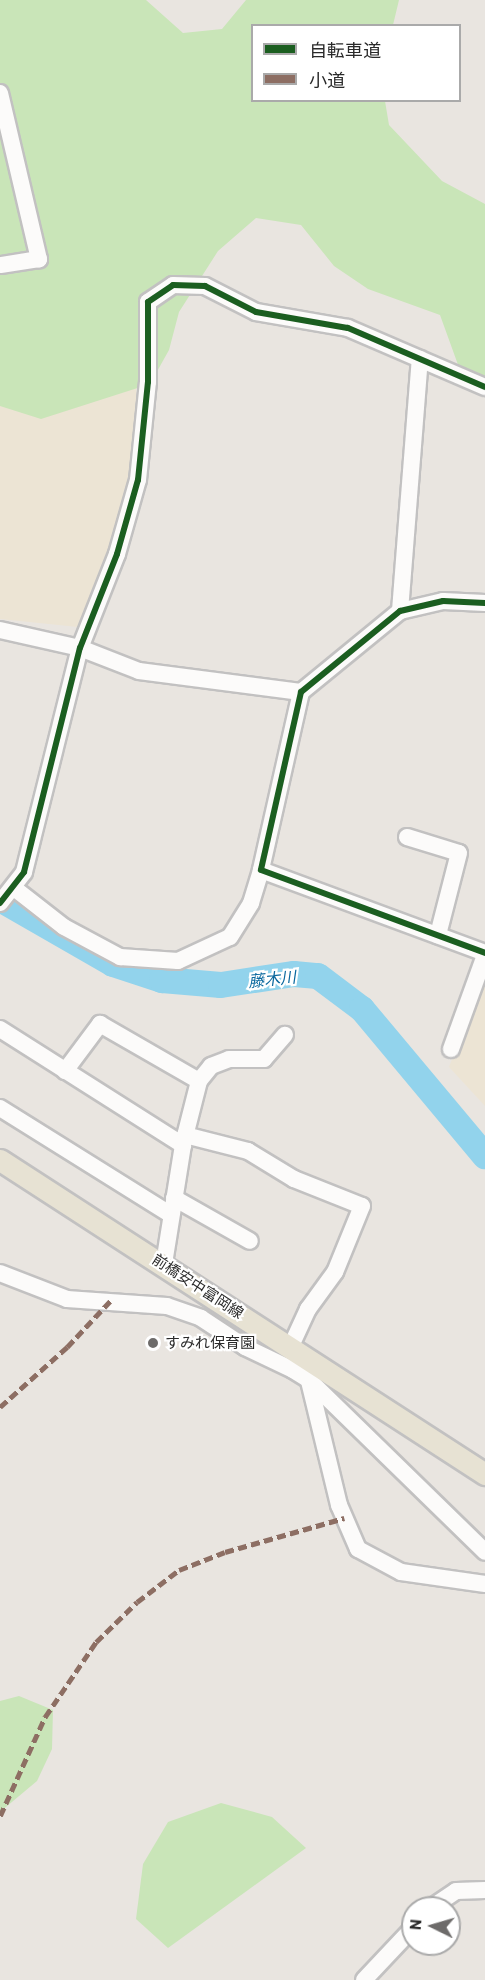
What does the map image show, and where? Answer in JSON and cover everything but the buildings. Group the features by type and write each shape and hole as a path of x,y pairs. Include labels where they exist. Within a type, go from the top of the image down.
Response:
{"main road":[{"name":"前橋安中富岡線","path":"0,1160 291,1346 314,1372 485,1474"}],"street":[{"path":"0,93 39,259 0,265"},
{"path":"485,387 348,328 256,312 205,286 173,285 155,294 147,309 148,382 138,480 117,554 80,648 24,872 8,895 120,957 178,961 230,937 252,903 301,692 400,611 443,601 485,603"},
{"path":"400,611 420,359"},
{"path":"0,630 80,648 139,671 301,692"},
{"path":"406,837 459,854 438,935"},
{"path":"261,870 485,954 452,1049"},
{"path":"65,1071 100,1024 199,1081"},
{"path":"0,1029 65,1071 184,1140 248,1150 294,1179 362,1206 335,1272 308,1309 291,1346"},
{"path":"164,1264 184,1140 199,1081 211,1066 229,1059 264,1059 285,1035"},
{"path":"0,1108 171,1215"},
{"path":"174,1198 250,1241"},
{"path":"0,1273 67,1299 167,1306 201,1318 245,1347 314,1372 485,1552"},
{"path":"314,1372 339,1505 358,1549 401,1572 485,1584"},
{"path":"449,1896 456,1891 485,1890"},
{"path":"364,1980 401,1941"}],"shaded area":[{"path":"0,340 138,349 134,447 97,633 78,627 0,619"},
{"path":"485,975 485,1106 449,1067"}],"green space":[{"path":"0,0 146,0 183,33 222,29 246,0 399,0 393,24 251,24 251,102 385,102 389,125 442,181 485,204 485,392 461,373 440,315 368,289 334,266 301,225 256,218 218,251 179,312 169,350 150,384 41,419 0,406"},
{"path":"19,1696 53,1710 52,1749 37,1781 0,1812 0,1701"},
{"path":"221,1803 272,1817 306,1848 168,1948 136,1919 143,1864 168,1822"}],"waterway":[{"name":"藤木川","path":"0,899 113,964 162,980 221,985 294,974 318,976 362,1009 485,1156"}],"marked path":[{"path":"0,1407 67,1347 110,1301"},
{"path":"0,1816 45,1717 96,1642 137,1602 179,1570 225,1552 344,1518"}],"cycle path":[{"path":"0,903 24,872 80,648 117,554 138,480 148,382 148,302 173,285 205,286 256,312 348,328 485,387"},
{"path":"485,603 443,601 400,611 301,692 261,870 485,953"}],"place":[{"name":"すみれ保育園","path":"153,1343"}]}
